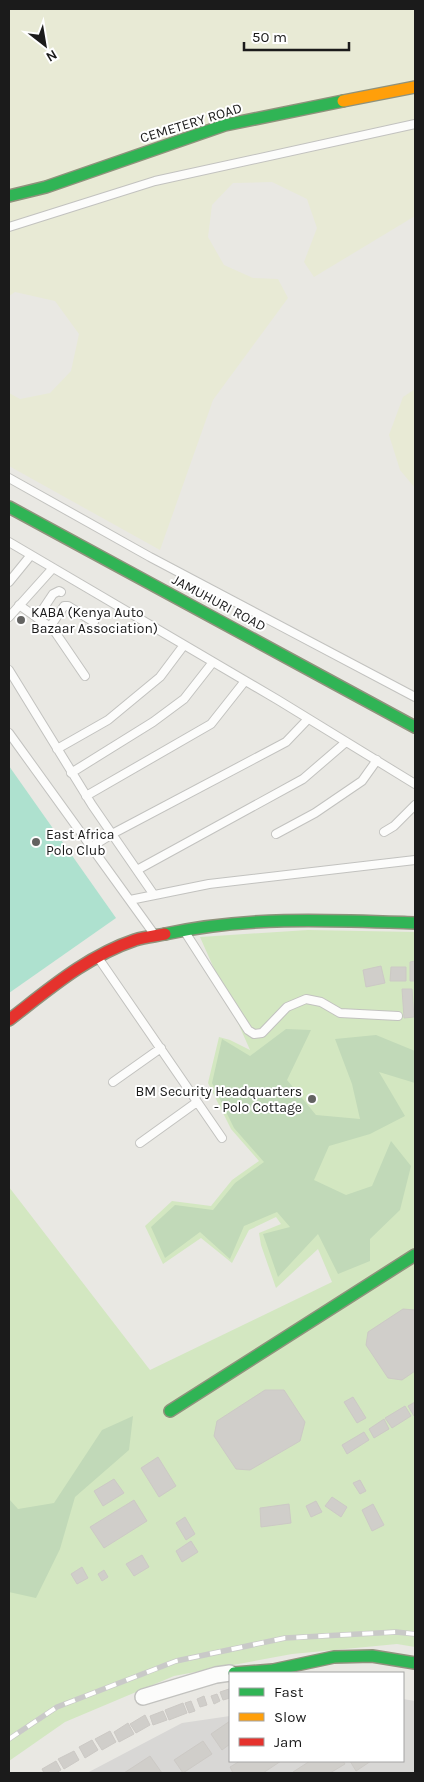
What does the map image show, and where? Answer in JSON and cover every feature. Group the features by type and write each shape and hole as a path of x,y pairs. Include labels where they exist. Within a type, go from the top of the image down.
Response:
{"street":[{"name":"CEMETERY ROAD","path":"9,196 46,187 225,125 415,87"},
{"name":"JAMUHURI ROAD","path":"9,507 415,727"},
{"path":"9,1020 76,969 98,957 133,940 183,928 284,920 415,923"},
{"path":"170,1411 415,1255"},
{"path":"246,1672 273,1670 334,1657 372,1656 415,1663"},
{"path":"143,1697 216,1675 229,1673"}],"lane":[{"path":"9,228 155,182 415,124"},
{"path":"9,478 150,557 415,697"},
{"path":"9,542 415,784"},
{"path":"9,582 31,555"},
{"path":"9,617 52,568"},
{"path":"37,618 53,594 61,592"},
{"path":"19,606 53,629 85,676"},
{"path":"50,627 64,606 68,606 94,622"},
{"path":"57,749 108,720 153,683 184,645"},
{"path":"72,773 153,722 184,698 213,662"},
{"path":"9,670 86,796 154,895"},
{"path":"86,796 211,724 245,681"},
{"path":"92,847 112,834 286,742 308,719"},
{"path":"9,733 155,935"},
{"path":"137,870 303,779 346,742"},
{"path":"276,834 315,813 362,781 377,760"},
{"path":"384,832 394,826 415,805"},
{"path":"130,900 218,883 415,860"},
{"path":"183,928 248,1030 254,1034 262,1033 287,1007 306,999 321,1002 340,1013 398,1016"},
{"path":"98,957 222,1138"},
{"path":"113,1082 161,1048"},
{"path":"140,1143 197,1102"}],"shaded area":[{"path":"404,1699 415,1701 415,1773 87,1773 182,1723 229,1716 229,1762 404,1762"}],"green space":[{"path":"9,9 415,9 415,216 314,277 304,262 317,228 307,199 272,182 233,183 212,205 208,237 224,265 253,278 278,279 288,298 213,400 160,550 9,466 9,393 20,399 50,393 71,371 79,334 55,301 15,292 9,296"},
{"path":"415,389 415,488 400,470 389,435 403,397"},
{"name":"East Africa Polo Club","path":"9,766 116,918 9,993"},
{"path":"308,930 415,932 415,1647 397,1644 292,1654 174,1676 65,1722 9,1761 9,1187 150,1370 332,1282 318,1249 276,1288 261,1245 259,1233 281,1224 276,1217 249,1230 232,1263 201,1238 163,1264 145,1226 172,1201 211,1206 232,1180 259,1161 231,1129 208,1083 219,1037 250,1050 200,937"},
{"path":"286,1029 311,1030 287,1080 316,1115 360,1119 352,1084 335,1039 376,1035 415,1051 415,1083 379,1072 405,1116 370,1134 329,1146 314,1180 346,1195 372,1186 391,1141 411,1166 400,1210 370,1239 370,1261 338,1274 318,1234 278,1277 263,1234 290,1227 277,1212 244,1226 230,1259 200,1232 165,1258 151,1227 175,1205 213,1210 235,1183 264,1162 234,1128 212,1083 222,1039 250,1056"},
{"path":"133,1416 129,1450 75,1497 60,1549 36,1598 9,1592 9,1499 18,1509 54,1503 102,1430"}],"building":[{"path":"415,961 415,981 410,981 410,962"},
{"path":"381,966 385,983 366,987 363,970"},
{"path":"391,967 406,967 406,981 390,981"},
{"path":"402,989 412,989 414,1017 404,1018"},
{"path":"403,1309 415,1310 415,1371 402,1380 388,1378 366,1345 368,1332"},
{"path":"265,1390 284,1390 305,1422 300,1441 250,1470 236,1469 214,1436 217,1421"},
{"path":"353,1397 366,1418 357,1423 344,1402"},
{"path":"415,1402 415,1415 414,1416 408,1406"},
{"path":"405,1406 411,1416 392,1428 385,1418"},
{"path":"384,1419 389,1429 374,1438 369,1429"},
{"path":"364,1432 369,1440 347,1454 342,1445"},
{"path":"158,1457 176,1486 159,1497 141,1468"},
{"path":"114,1479 124,1493 103,1506 94,1491"},
{"path":"360,1480 366,1491 360,1494 353,1483"},
{"path":"332,1497 347,1507 341,1517 325,1506"},
{"path":"134,1500 147,1521 104,1548 90,1527"},
{"path":"316,1501 322,1512 311,1517 306,1506"},
{"path":"289,1504 291,1523 261,1527 260,1508"},
{"path":"373,1504 384,1525 372,1531 362,1510"},
{"path":"185,1517 195,1534 186,1540 176,1523"},
{"path":"191,1541 198,1552 182,1562 176,1551"},
{"path":"142,1555 149,1567 134,1576 126,1564"},
{"path":"82,1567 88,1578 77,1584 71,1574"},
{"path":"104,1570 108,1577 102,1581 98,1574"},
{"path":"229,1689 229,1698 223,1700 220,1692"},
{"path":"217,1694 220,1701 214,1704 211,1696"},
{"path":"204,1696 207,1705 200,1707 197,1699"},
{"path":"191,1701 195,1711 189,1713 185,1703"},
{"path":"183,1703 187,1713 169,1720 165,1710"},
{"path":"163,1711 167,1720 153,1725 150,1716"},
{"path":"145,1715 150,1725 136,1733 130,1724"},
{"path":"229,1722 229,1745 222,1750 211,1734"},
{"path":"128,1723 134,1734 119,1742 114,1732"},
{"path":"110,1731 116,1742 102,1750 95,1739"},
{"path":"92,1740 98,1750 85,1758 79,1747"},
{"path":"203,1741 212,1754 183,1773 174,1760"},
{"path":"74,1751 79,1760 64,1769 58,1759"},
{"path":"150,1756 162,1773 124,1773"},
{"path":"56,1761 61,1770 56,1773 44,1773 42,1769"},
{"path":"238,1762 280,1762 263,1773 233,1773 230,1767"},
{"path":"308,1762 344,1762 345,1764 330,1773 293,1772"},
{"path":"351,1762 370,1762 356,1771"}],"railway":[{"path":"9,1739 57,1707 176,1661 285,1638 396,1632 415,1634"}],"traffic: fast":[{"path":"9,196 46,187 225,125 343,101"},
{"path":"9,507 415,727"},
{"path":"165,934 196,928 258,922 321,920 415,923"},
{"path":"170,1411 415,1255"},
{"path":"247,1672 273,1670 334,1657 372,1656 415,1663"}],"traffic: slow":[{"path":"343,101 415,87"}],"traffic: jam":[{"path":"9,1020 84,964 135,940 165,934"}],"place":[{"name":"KABA (Kenya Auto Bazaar Association)","path":"21,620"},
{"name":"East Africa Polo Club","path":"36,842"},
{"name":"BM Security Headquarters - Polo Cottage","path":"312,1099"}]}
